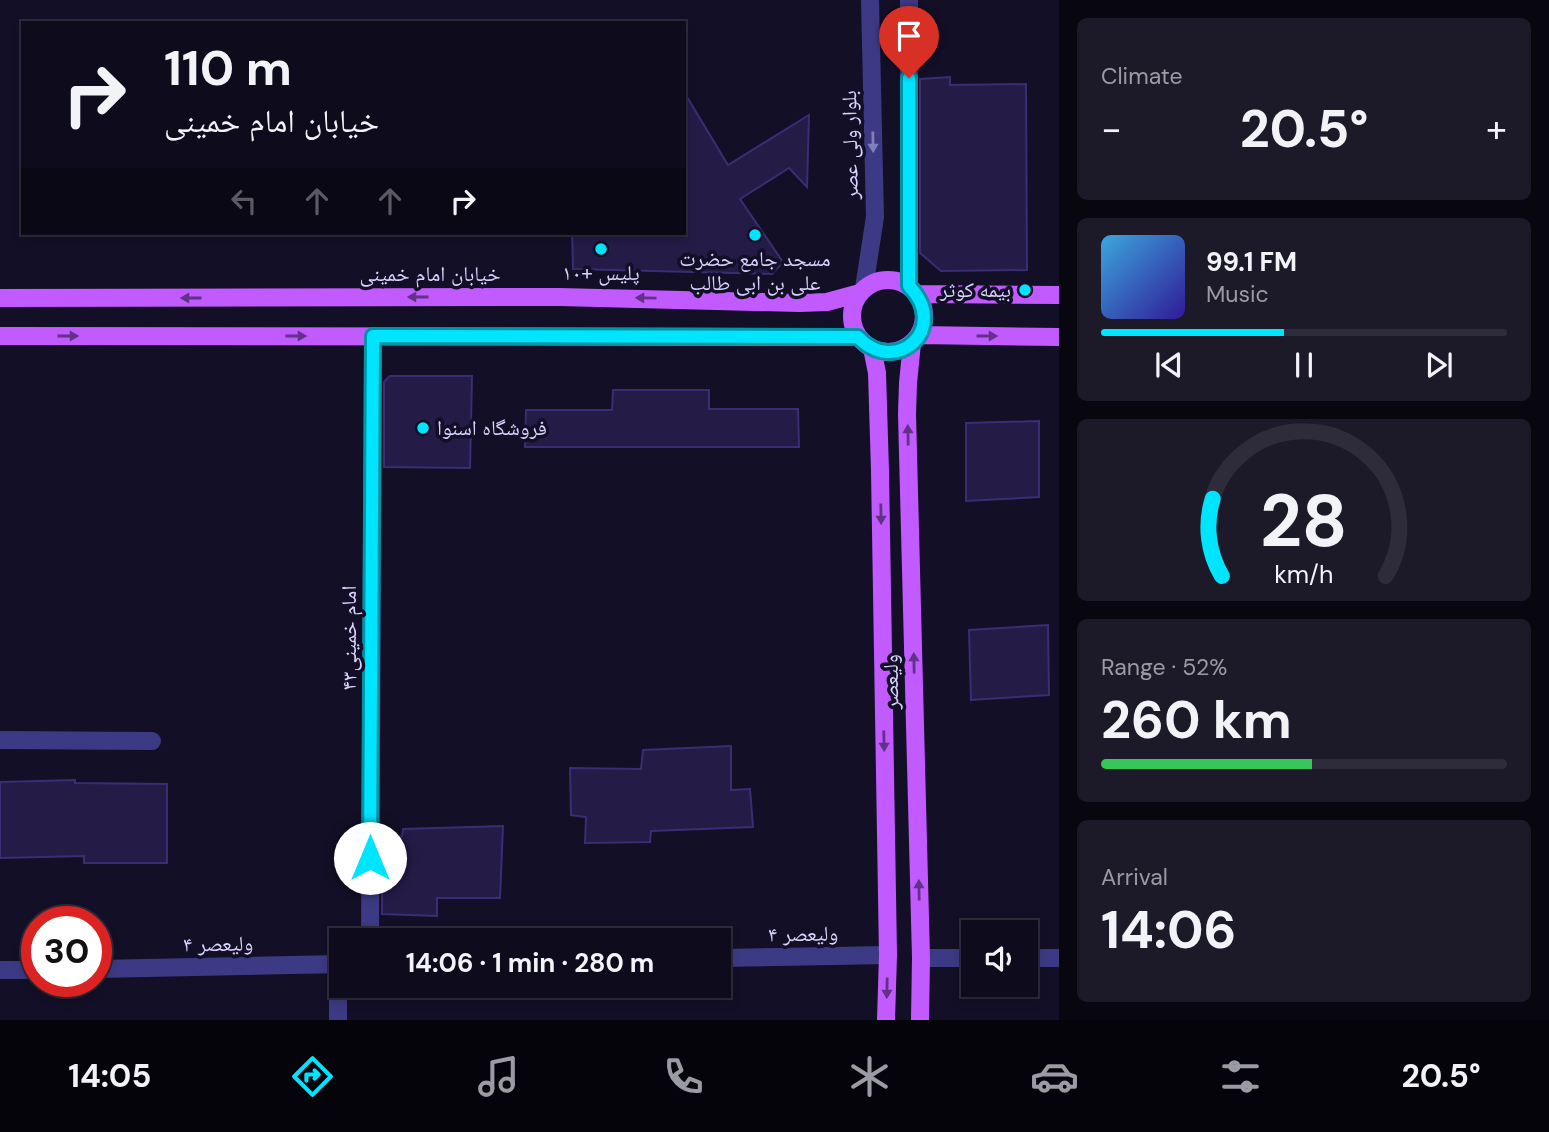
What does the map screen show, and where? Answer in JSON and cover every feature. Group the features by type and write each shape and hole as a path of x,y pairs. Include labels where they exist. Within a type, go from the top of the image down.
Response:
{"main road":[{"path":"886,279 898,280 913,290 923,305 924,318 916,339 903,349 892,352 882,352 865,343 854,329 851,319 852,310 862,291 874,282 886,279"},
{"path":"913,290 1059,295"},
{"name":"خیابان امام خمینی","path":"0,298 559,297 799,303 827,302 862,291"},
{"path":"0,336 373,336 865,343"},
{"path":"916,339 1059,337"},
{"name":"ولیعصر","path":"916,339 908,383 907,415 921,958 920,1020"},
{"name":"ولیعصر","path":"865,343 877,373 888,955 886,1020"}],"street":[{"name":"بلوار ولی عصر","path":"862,291 875,216 870,0"},
{"path":"909,0 913,290"},
{"name":"امام خمینی۴۳","path":"370,928 373,336"},
{"path":"0,740 152,741"},
{"name":"ولیعصر ۴","path":"731,958 888,955"},
{"path":"921,958 961,958"},
{"path":"1038,958 1059,958"},
{"name":"ولیعصر ۴","path":"112,969 329,964"},
{"path":"0,970 21,970"},
{"path":"338,998 338,1020"}],"building":[{"path":"950,77 950,85 1026,84 1027,270 941,271 920,253 920,79"},
{"path":"686,95 728,165 809,115 807,187 789,168 740,199 783,262 772,274 573,269 572,235 686,235"},
{"name":"فروشگاه اسنوا","path":"390,376 472,376 470,468 384,467 384,382"},
{"path":"613,390 709,390 709,409 798,409 799,447 525,447 526,410 612,410"},
{"path":"1039,421 1039,497 966,501 966,423"},
{"path":"1048,625 1049,695 971,700 969,630"},
{"path":"731,746 731,790 750,789 753,827 651,831 650,842 585,843 586,817 571,815 570,768 641,769 643,750"},
{"path":"75,780 75,783 167,784 167,863 84,863 84,856 0,858 0,782"},
{"path":"503,826 500,898 437,898 437,916 382,914 382,837 402,836 403,829"}],"place":[{"name":"مسجد جامع حضرت علی بن ابی طالب","path":"755,235"},
{"name":"پلیس +۱۰","path":"601,249"},
{"name":"بیمه کوثر","path":"1025,290"},
{"name":"فروشگاه اسنوا","path":"423,428"}],"route":[{"path":"370,858 373,336 858,337 882,352 903,349 919,335 924,318 923,305 918,294 909,286 909,78"}]}
